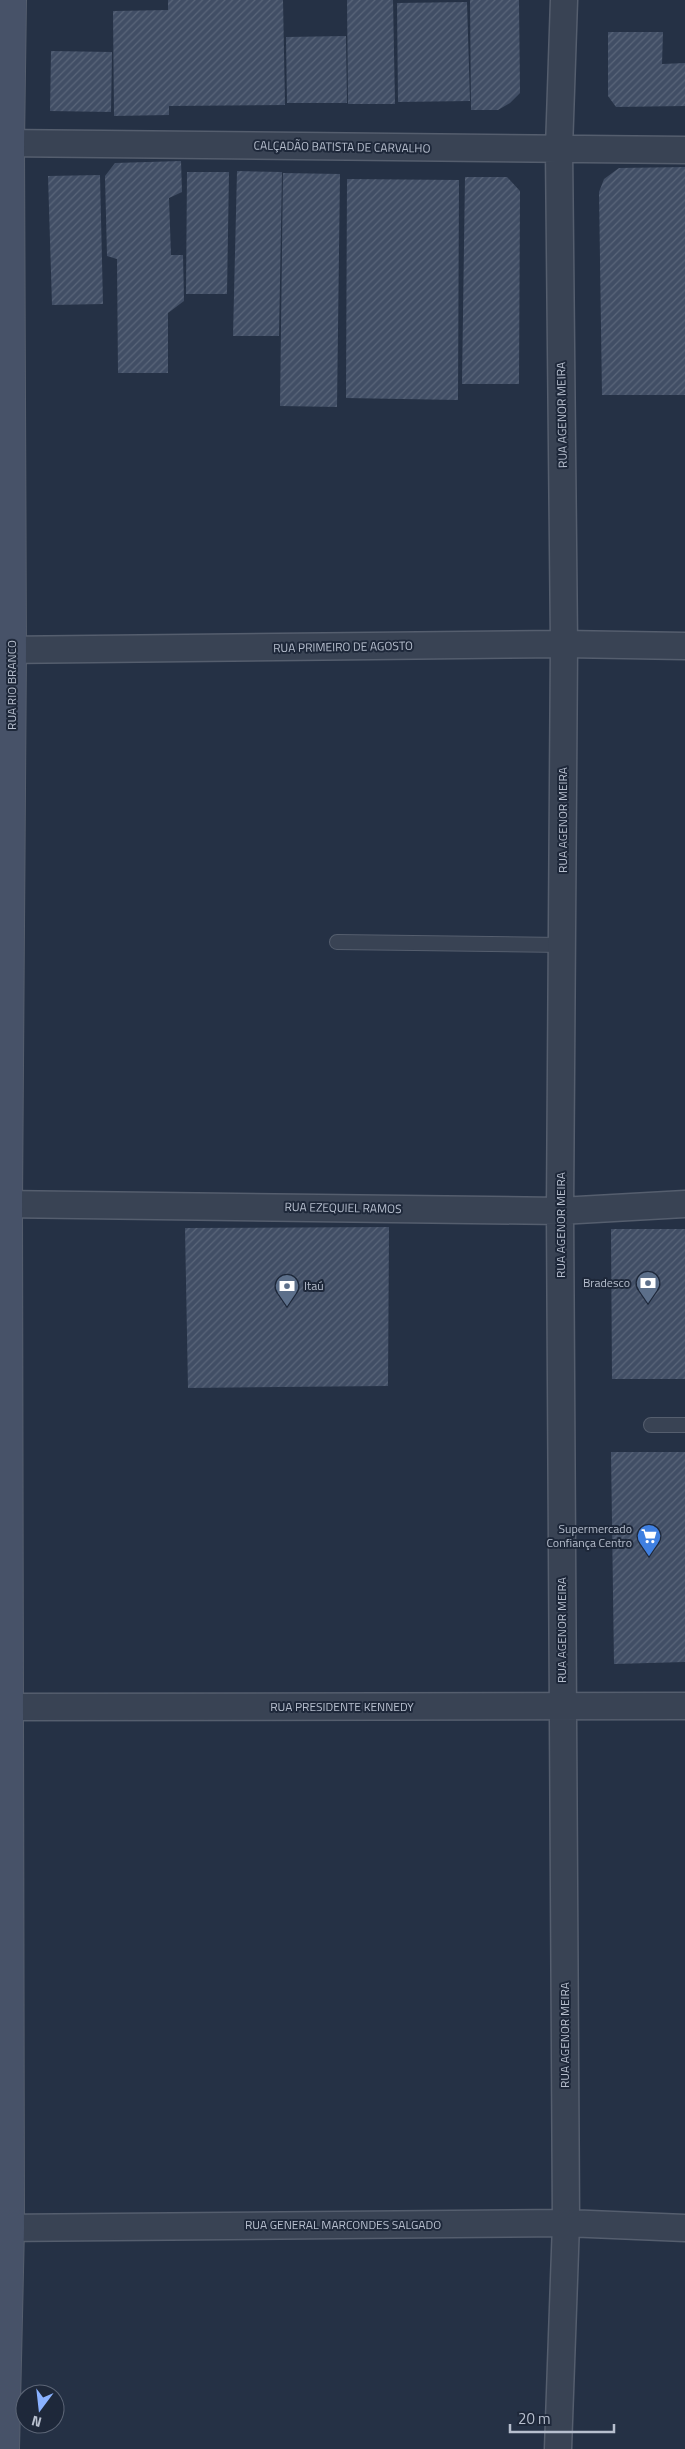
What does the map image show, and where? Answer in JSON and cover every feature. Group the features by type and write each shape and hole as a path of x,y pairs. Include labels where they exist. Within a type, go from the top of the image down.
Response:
{"street":[{"name":"RUA RIO BRANCO","path":"5,2449 5,143 12,0"},
{"name":"RUA AGENOR MEIRA","path":"558,2449 566,2223 560,1211 564,644 559,149 564,0"},
{"name":"CALÇADÃO BATISTA DE CARVALHO","path":"5,143 685,150"},
{"name":"RUA PRIMEIRO DE AGOSTO","path":"6,650 564,644 685,646"},
{"name":"RUA EZEQUIEL RAMOS","path":"4,1204 560,1211 685,1204"},
{"name":"RUA PRESIDENTE KENNEDY","path":"5,1707 685,1706"},
{"name":"RUA GENERAL MARCONDES SALGADO","path":"5,2228 566,2223 685,2228"}],"lane":[{"path":"337,942 562,945"},
{"path":"651,1425 685,1425"}],"building":[{"path":"168,0 283,0 285,105 169,106 169,115 114,116 113,11 168,10"},
{"path":"347,0 393,0 395,104 348,104"},
{"path":"470,0 519,0 520,93 510,103 498,110 471,110"},
{"path":"467,2 470,101 398,102 397,3"},
{"path":"608,32 663,32 662,64 685,63 685,106 616,107 608,96"},
{"path":"346,36 347,103 287,103 286,37"},
{"path":"51,51 112,52 111,112 50,111"},
{"path":"181,161 182,192 169,198 171,255 183,255 184,301 168,313 168,373 118,373 117,259 107,256 105,176 115,163"},
{"path":"685,167 685,395 602,395 599,192 604,179 619,168"},
{"path":"237,171 282,172 279,336 233,336"},
{"path":"187,172 229,172 227,294 186,294"},
{"path":"283,173 340,174 337,407 280,406"},
{"path":"100,175 103,304 52,305 48,176"},
{"path":"465,177 507,177 520,191 519,384 462,384"},
{"path":"347,179 459,180 458,400 346,398"},
{"name":"Itaú","path":"389,1227 388,1386 188,1388 185,1228"},
{"name":"Bradesco","path":"611,1229 685,1229 685,1379 612,1379"},
{"name":"Supermercado Confiança Centro","path":"611,1452 685,1452 685,1662 614,1664"}],"place":[{"name":"Bradesco","path":"648,1304"},
{"name":"Itaú","path":"287,1307"},
{"name":"Supermercado Confiança Centro","path":"649,1557"}]}
